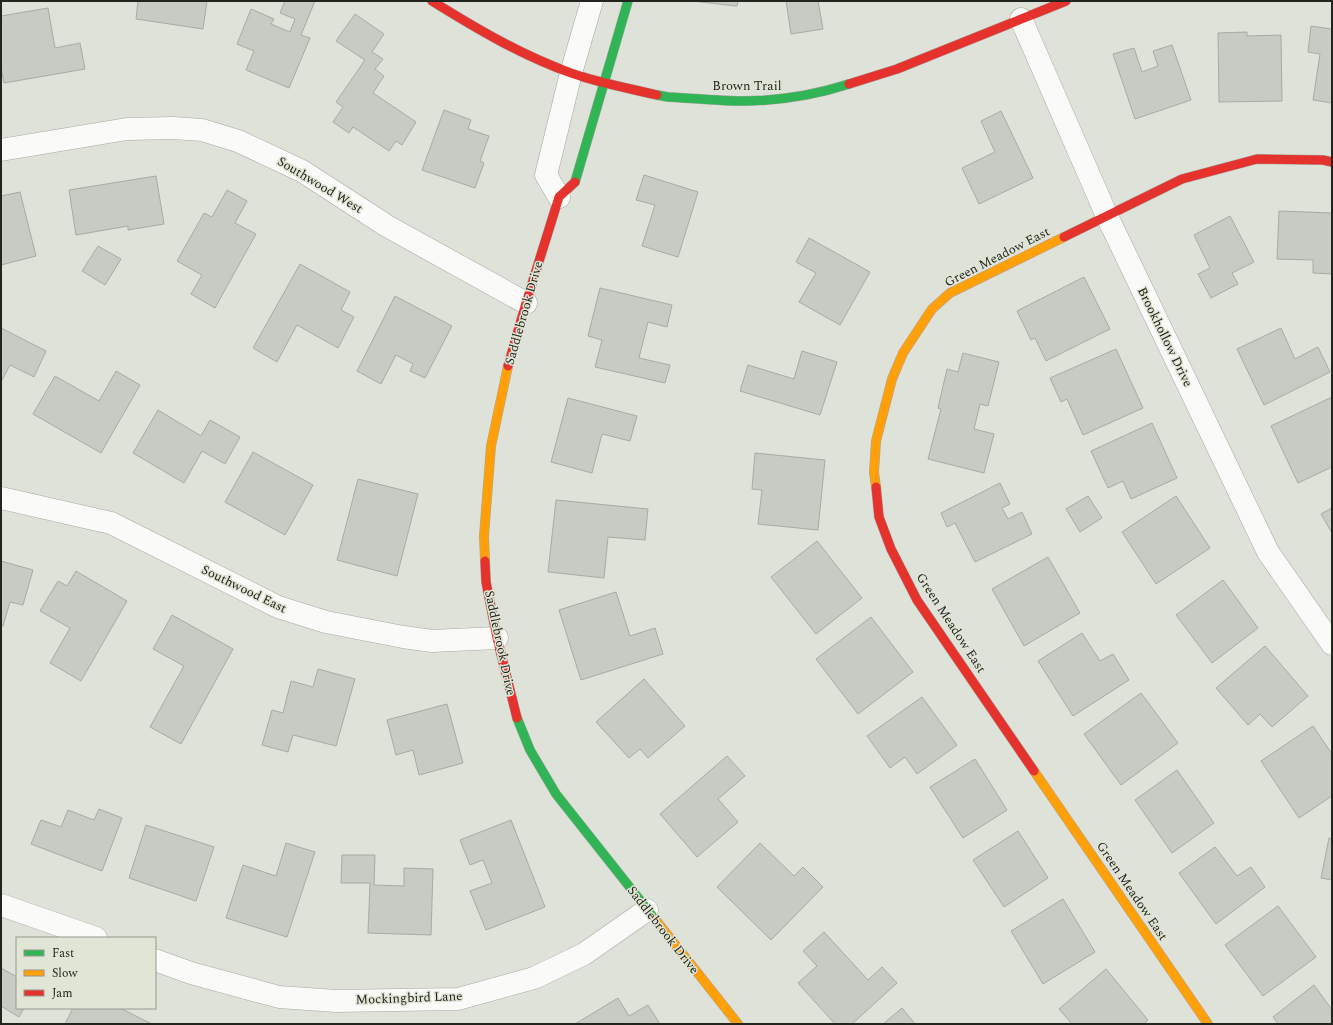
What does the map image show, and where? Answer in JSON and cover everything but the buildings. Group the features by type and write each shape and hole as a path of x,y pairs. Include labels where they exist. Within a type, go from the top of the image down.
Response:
{"street":[{"name":"Brown Trail","path":"432,1 479,30 510,46 571,73 606,83 668,97 742,101 791,98 837,88 897,69 1066,1"},
{"path":"559,197 546,175 571,73 592,1"},
{"name":"Saddlebrook Drive","path":"628,1 606,83 576,181 559,197 526,303 505,378 491,446 484,536 486,582 497,638 515,712 530,750 556,794 738,1024"},
{"name":"Brookhollow Drive","path":"1021,19 1107,216 1268,552 1332,644"},
{"name":"Southwood West","path":"1,150 127,129 173,128 202,130 230,138 302,172 387,226 526,303"},
{"name":"Green Meadow East","path":"1208,1024 918,600 891,549 879,518 874,472 876,441 892,378 903,353 932,309 950,293 1182,179 1257,159 1323,160 1332,162"},
{"name":"Southwood East","path":"1,498 111,523 278,607 326,622 404,638 432,641 497,638"},
{"path":"1,905 93,937"},
{"name":"Mockingbird Lane","path":"156,960 191,973 279,997 336,1001 458,999 534,978 584,954 647,910"}],"traffic: fast":[{"path":"575,182 628,1"},
{"path":"657,95 714,100 755,101 796,97 849,84"},
{"path":"517,718 530,750 556,794 655,919"}],"traffic: slow":[{"path":"876,487 874,472 876,441 892,379 903,353 932,309 950,293 1064,237"},
{"path":"485,561 484,536 491,446 508,366"},
{"path":"1034,771 1208,1024"},
{"path":"655,919 738,1024"}],"traffic: jam":[{"path":"432,1 500,41 553,66 592,80 657,95"},
{"path":"849,84 897,69 1066,1"},
{"path":"1064,237 1182,179 1257,159 1323,160 1332,162"},
{"path":"508,366 559,197 575,182"},
{"path":"876,487 879,517 891,549 917,600 1034,771"},
{"path":"485,561 486,582 497,638 517,718"}]}
